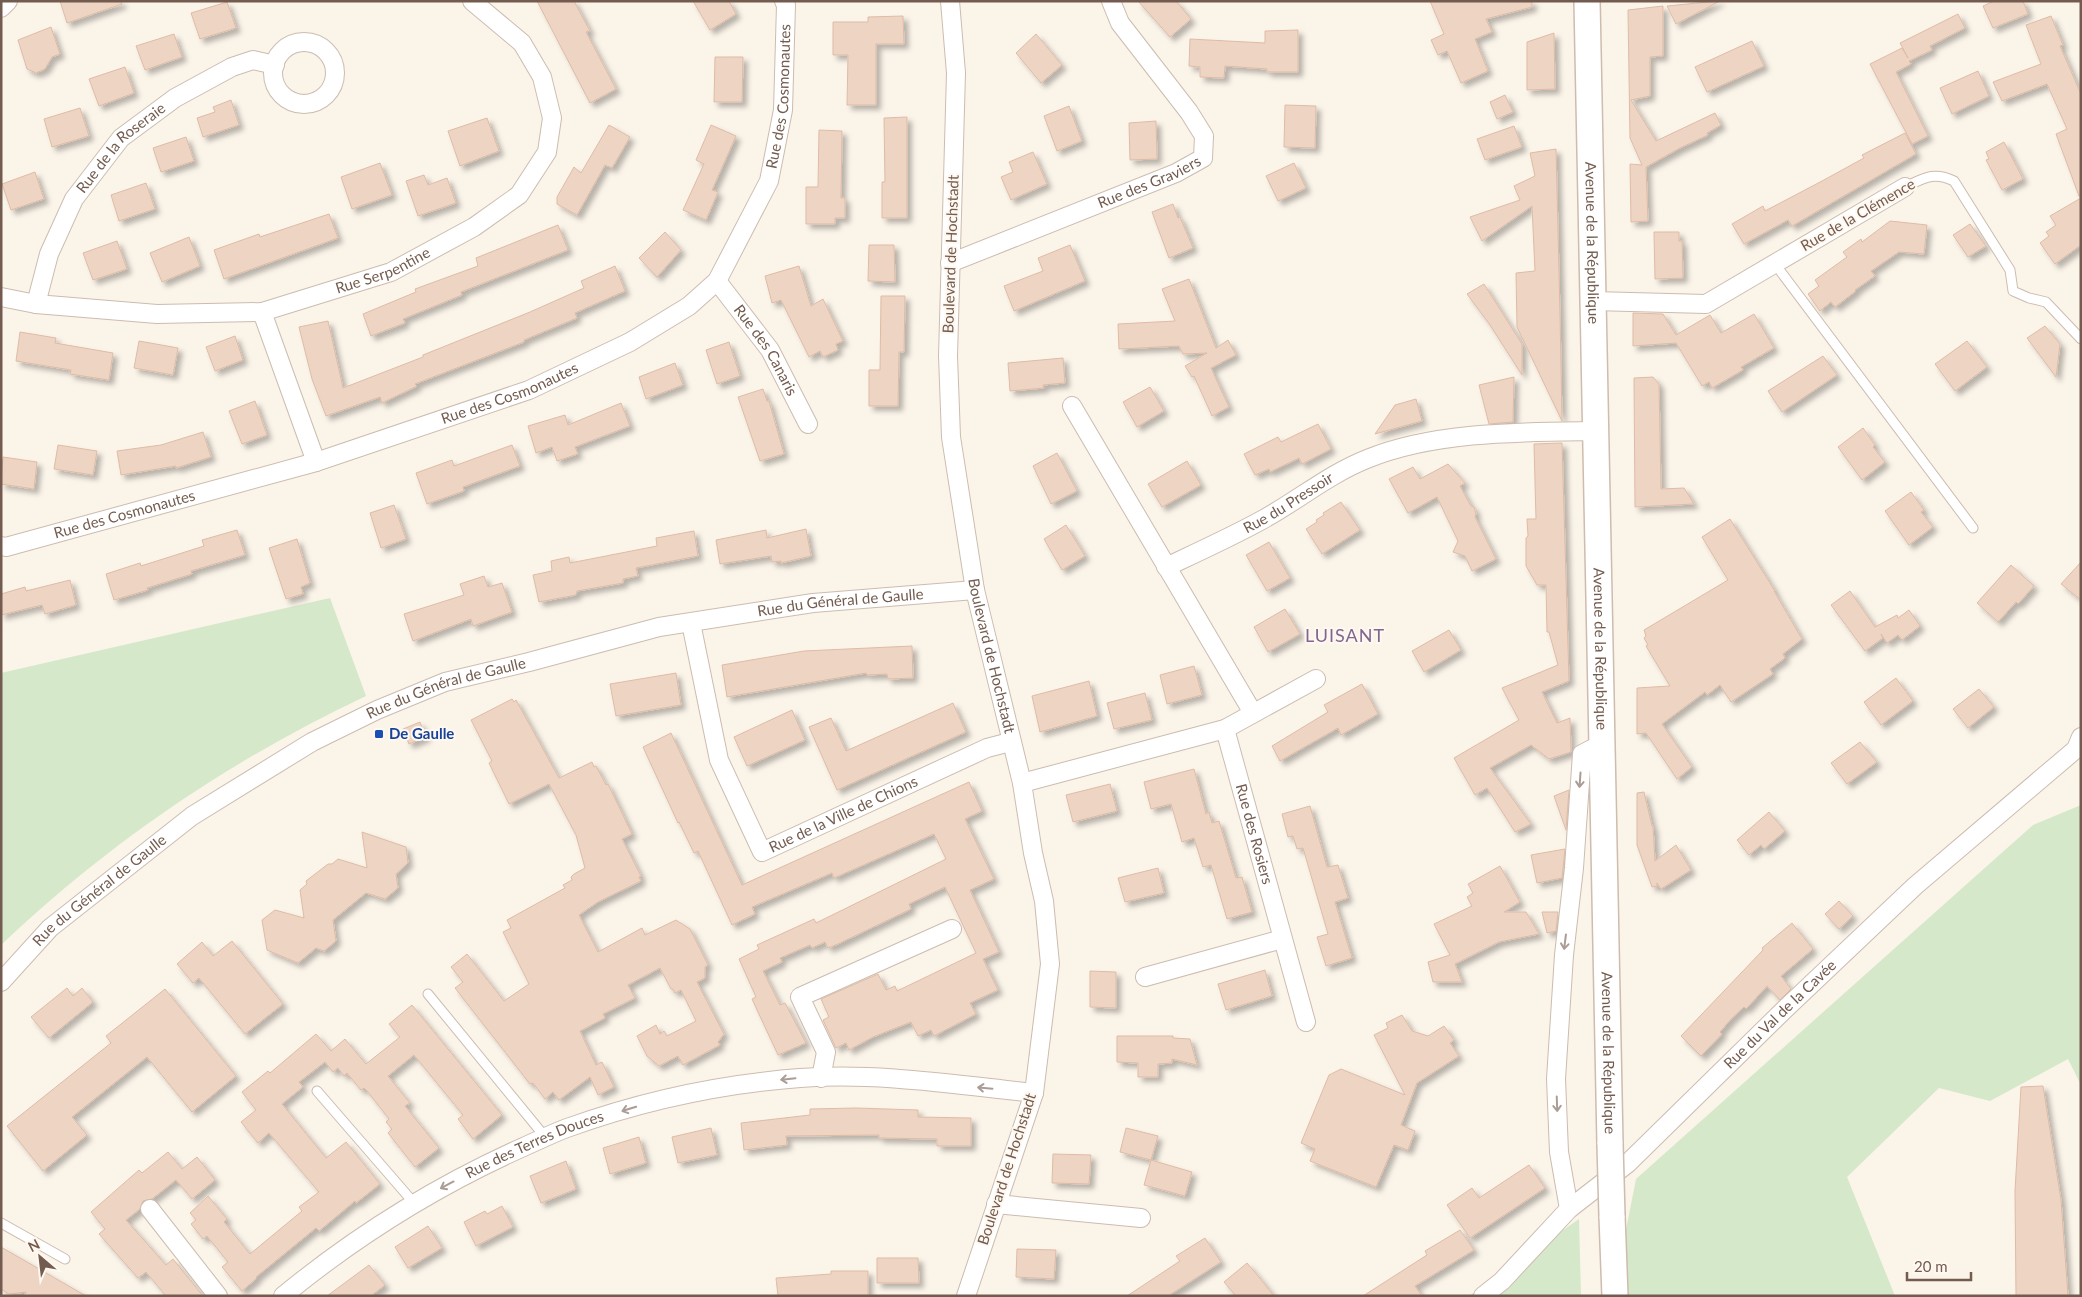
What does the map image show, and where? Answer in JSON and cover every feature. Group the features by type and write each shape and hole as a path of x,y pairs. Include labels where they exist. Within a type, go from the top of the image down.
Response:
{"main road":[{"name":"Avenue de la République","path":"1587,1 1610,1144 1615,1296"}],"street":[{"path":"1,8 8,1"},
{"name":"Rue Serpentine","path":"1,298 36,304 157,314 262,312 390,272 474,227 519,195 547,152 552,118 542,77 522,43 472,1"},
{"name":"Boulevard de Hochstadt","path":"950,1 956,73 948,356 951,437 974,590 1010,742 1022,783 1033,853 1044,902 1050,964 1034,1092 966,1296"},
{"name":"Rue des Graviers","path":"950,262 1176,173 1202,158 1204,136 1189,112 1120,23 1111,1"},
{"name":"Rue des Cosmonautes","path":"1,546 316,462 529,390 630,342 689,306 717,281 769,181 784,110 787,2"},
{"name":"Rue de la Roseraie","path":"36,304 49,254 74,199 121,138 175,98 232,67 253,60 275,65"},
{"name":"Rue de la Clémence","path":"1592,301 1706,304 1905,187"},
{"name":"Rue des Canaris","path":"717,281 770,350 808,424"},
{"path":"262,312 316,462"},
{"path":"1072,406 1253,713"},
{"name":"Rue du Pressoir","path":"1166,567 1262,520 1323,481 1367,459 1412,446 1471,437 1497,434 1596,431"},
{"name":"Rue du Général de Gaulle","path":"1,982 50,928 192,816 312,742 377,710 445,682 529,662 651,629 813,603 974,590"},
{"name":"Rue de la Ville de Chions","path":"691,623 719,760 762,852 987,748 1010,742"},
{"path":"1022,783 1224,729 1316,679"},
{"name":"Rue des Rosiers","path":"1224,729 1306,1022"},
{"name":"Rue du Val de la Cavée","path":"1484,1296 1502,1281 1569,1209 1627,1164 1784,1010 1915,886 2076,749 2081,737"},
{"path":"1569,1209 1559,1152 1556,1080 1564,955 1574,868 1582,754 1602,744"},
{"path":"821,1078 826,1052 800,997 952,929"},
{"path":"1145,977 1282,939"},
{"name":"Rue des Terres Douces","path":"283,1296 357,1238 414,1203 489,1163 566,1128 645,1104 722,1087 801,1078 878,1078 1034,1092"},
{"path":"996,1204 1141,1218"},
{"path":"150,1210 218,1296"}],"lane":[{"name":"Rue de la Clémence","path":"1905,187 1928,176 1943,175 1954,181 2010,270 2013,291 2029,298 2046,302 2081,338"},
{"path":"1775,264 1973,528"},
{"path":"428,994 546,1138"},
{"path":"317,1091 414,1203"},
{"path":"1,1223 65,1260"}],"green space":[{"path":"330,598 366,696 315,721 267,748 173,806 85,871 1,945 1,673"},
{"path":"2081,805 2081,1085 2068,1059 1990,1101 1939,1088 1847,1177 1895,1296 1625,1296 1623,1245 1636,1179 2033,825"},
{"path":"1579,1219 1581,1296 1469,1296"}],"building":[{"path":"60,1 121,1 122,4 67,23"},
{"path":"537,1 574,1 590,31 586,32 616,89 590,103"},
{"path":"693,1 729,1 736,14 710,30"},
{"path":"1138,1 1176,1 1191,19 1170,37"},
{"path":"1430,1 1532,1 1532,7 1486,19 1492,32 1475,39 1488,71 1461,83 1447,51 1438,55 1431,40 1444,34"},
{"path":"1720,1 1676,24 1667,6"},
{"path":"1994,1 2023,1 2028,14 1993,28 1983,6"},
{"path":"227,2 236,28 200,39 191,13"},
{"path":"1663,6 1663,56 1650,57 1650,96 1631,100 1656,141 1715,113 1721,125 1707,133 1708,135 1646,167 1648,221 1631,222 1630,164 1642,165 1630,138 1628,10"},
{"path":"1958,14 1965,28 1930,46 1932,50 1909,61 1911,64 1896,72 1928,136 1912,144 1870,64 1902,48 1908,58 1900,43"},
{"path":"903,16 904,44 876,44 876,105 847,105 848,55 833,55 833,22 868,22 868,17"},
{"path":"2051,16 2063,45 2060,46 2081,94 2081,196 2079,196 2056,134 2067,129 2047,84 2002,101 1993,82 2041,64 2026,25"},
{"path":"51,27 60,54 52,57 45,69 36,73 27,69 18,40"},
{"path":"1298,30 1298,72 1267,72 1267,69 1225,66 1224,78 1200,77 1200,67 1189,66 1190,39 1265,43 1265,31"},
{"path":"1554,33 1555,89 1527,90 1527,42"},
{"path":"174,34 182,57 145,70 136,46"},
{"path":"1036,34 1062,65 1041,83 1016,53"},
{"path":"1752,41 1764,66 1707,92 1695,67"},
{"path":"715,57 743,57 742,102 714,102"},
{"path":"125,67 134,93 99,106 89,79"},
{"path":"1978,71 1989,96 1952,114 1940,88"},
{"path":"1505,95 1513,112 1497,119 1490,102"},
{"path":"231,100 239,125 203,137 197,118 215,112 213,107"},
{"path":"1285,105 1316,106 1315,148 1284,147"},
{"path":"1069,106 1082,141 1057,151 1044,116"},
{"path":"80,108 89,136 52,147 44,119"},
{"path":"907,117 907,218 882,218 882,182 885,182 884,118"},
{"path":"487,118 499,151 460,166 448,131"},
{"path":"1156,121 1157,159 1130,160 1129,123"},
{"path":"609,125 630,137 612,168 605,165 577,215 557,204 557,197 574,167 581,173"},
{"path":"711,125 736,136 712,190 718,192 706,220 683,210 704,164 696,160"},
{"path":"1514,126 1522,147 1485,160 1477,139"},
{"path":"819,130 842,131 841,198 845,198 845,218 835,218 835,224 806,224 806,187 818,187"},
{"path":"1905,133 1916,154 1792,226 1788,220 1744,244 1732,224 1763,206 1765,211 1864,158 1862,155"},
{"path":"186,137 194,161 161,172 153,148"},
{"path":"2004,142 2023,179 2002,190 1986,160 1989,159 1986,152"},
{"path":"1556,149 1562,421 1517,327 1516,273 1535,271 1532,206 1482,241 1470,217 1520,200 1514,186 1535,176 1530,153"},
{"path":"1033,152 1047,184 1011,200 1001,177 1013,172 1009,162"},
{"path":"380,163 392,195 352,209 341,177"},
{"path":"1294,163 1306,188 1278,201 1266,176"},
{"path":"35,172 44,199 11,210 2,184"},
{"path":"424,175 428,185 447,178 456,203 418,216 406,181"},
{"path":"146,183 155,209 119,221 111,195"},
{"path":"2081,198 2081,245 2055,264 2040,243 2049,236 2046,232 2056,225 2050,216"},
{"path":"1173,204 1193,248 1169,258 1152,212"},
{"path":"329,214 338,238 224,279 214,250 259,234 260,237"},
{"path":"1890,221 1927,225 1924,254 1899,252 1871,271 1875,276 1835,307 1831,302 1820,311 1808,294 1819,286 1815,280 1847,257 1843,252 1861,239 1862,242"},
{"path":"1970,224 1986,246 1968,257 1953,235"},
{"path":"558,225 568,250 461,292 462,295 403,319 405,323 371,336 363,314 416,292 415,289 478,266 476,258"},
{"path":"665,232 681,250 657,277 639,258"},
{"path":"1654,232 1679,232 1679,241 1682,241 1683,278 1655,279"},
{"path":"189,237 200,266 162,282 150,253"},
{"path":"117,241 127,269 93,280 83,253"},
{"path":"869,245 894,245 895,282 868,281"},
{"path":"1070,245 1085,281 1014,311 1004,286 1043,271 1038,258"},
{"path":"615,266 625,291 575,313 577,318 524,340 524,342 415,384 417,386 382,403 380,397 326,416 312,379 299,327 328,321 343,388 423,357 423,355 584,288 581,281"},
{"path":"799,266 811,306 823,299 843,341 836,344 838,350 823,357 820,351 809,357 781,300 772,303 765,276"},
{"path":"1189,279 1216,348 1228,340 1236,355 1211,368 1229,407 1212,416 1194,376 1192,377 1185,366 1207,353 1183,354 1179,346 1119,349 1118,324 1175,321 1162,289"},
{"path":"1484,284 1522,344 1522,375 1490,325 1467,294"},
{"path":"881,296 905,296 904,352 899,352 898,406 869,406 869,370 880,370"},
{"path":"1633,313 1663,314 1676,335 1710,315 1721,333 1754,314 1774,348 1741,367 1743,370 1712,388 1709,382 1702,386 1676,343 1633,346"},
{"path":"2045,326 2060,344 2056,377 2027,338"},
{"path":"20,332 56,338 55,343 113,353 109,380 70,374 71,370 16,361"},
{"path":"235,336 243,360 215,371 206,347"},
{"path":"139,341 178,348 173,375 134,368"},
{"path":"1967,341 1987,367 1955,391 1935,364"},
{"path":"729,342 740,376 717,384 706,350"},
{"path":"1823,356 1837,375 1782,412 1768,391"},
{"path":"1063,358 1065,383 1043,385 1044,388 1010,391 1008,363"},
{"path":"675,363 683,385 646,399 639,377"},
{"path":"1514,377 1513,422 1489,424 1479,385"},
{"path":"1653,377 1659,384 1661,489 1684,488 1694,504 1635,507 1634,378"},
{"path":"1150,387 1164,411 1137,427 1123,402"},
{"path":"763,389 767,401 769,401 784,454 760,461 738,397"},
{"path":"1416,399 1422,421 1375,434 1395,405"},
{"path":"255,401 267,435 242,444 229,411"},
{"path":"621,403 630,426 575,447 578,454 557,461 552,447 536,453 528,426 565,415 568,425"},
{"path":"1318,424 1331,449 1302,464 1299,458 1270,472 1269,469 1255,475 1244,454 1278,437 1281,442"},
{"path":"1863,428 1875,445 1873,447 1885,462 1862,480 1838,447"},
{"path":"203,432 211,457 176,468 176,466 121,475 117,451 161,445"},
{"path":"1562,443 1569,681 1542,692 1557,723 1570,718 1571,752 1549,759 1531,745 1490,768 1531,824 1515,832 1487,788 1475,795 1454,758 1519,720 1502,688 1558,665 1549,632 1547,632 1546,585 1537,585 1526,566 1526,538 1528,536 1527,519 1536,519 1534,444"},
{"path":"58,445 97,451 93,475 54,469"},
{"path":"512,445 520,466 463,487 464,491 427,504 416,473 452,460 454,466"},
{"path":"1057,453 1077,491 1051,504 1033,466"},
{"path":"3,457 37,462 34,489 1,484"},
{"path":"1187,461 1201,485 1162,507 1148,484"},
{"path":"1448,464 1465,483 1460,486 1471,506 1474,507 1475,517 1496,559 1472,571 1465,556 1453,552 1458,541 1437,497 1408,513 1389,479 1413,467 1420,479"},
{"path":"1911,492 1924,510 1921,512 1933,527 1909,545 1885,511"},
{"path":"1341,502 1360,530 1322,554 1306,529 1317,522 1316,520 1324,515 1323,513"},
{"path":"394,505 406,539 381,548 370,513"},
{"path":"1730,519 1775,591 1802,639 1783,654 1785,658 1770,669 1773,674 1731,702 1720,685 1707,695 1705,692 1662,724 1692,767 1677,779 1646,733 1637,734 1637,688 1670,686 1646,646 1648,645 1644,638 1646,636 1644,630 1728,580 1702,537"},
{"path":"1066,525 1085,556 1062,570 1044,539"},
{"path":"806,529 811,556 781,563 781,561 772,562 771,556 720,564 716,540 766,530 767,538"},
{"path":"237,530 245,555 191,571 192,574 114,600 106,574 140,563 141,566 204,546 202,540"},
{"path":"694,531 698,556 636,568 638,576 623,579 623,583 577,591 576,595 539,602 533,575 552,571 551,561 569,557 570,563 657,546 656,538"},
{"path":"297,539 310,583 301,587 303,594 286,599 269,548"},
{"path":"1269,542 1290,578 1267,591 1246,555"},
{"path":"2081,562 2081,600 2061,584"},
{"path":"2011,565 2034,586 1998,622 1977,603"},
{"path":"484,576 488,587 502,583 512,612 473,626 471,619 413,641 404,614 464,595 460,584"},
{"path":"70,580 76,605 45,614 42,605 1,615 1,594 25,587 26,591"},
{"path":"1850,591 1875,627 1897,615 1898,618 1909,610 1920,626 1902,640 1898,635 1887,643 1881,634 1883,638 1865,651 1831,605"},
{"path":"1285,609 1300,634 1268,652 1254,627"},
{"path":"1449,630 1461,650 1424,672 1412,651"},
{"path":"912,646 913,678 888,679 887,674 867,675 866,673 727,697 722,665 804,651"},
{"path":"1194,666 1202,695 1167,704 1160,675"},
{"path":"676,673 681,705 616,716 610,684"},
{"path":"1896,678 1913,701 1881,725 1864,702"},
{"path":"1089,681 1097,716 1040,732 1032,696"},
{"path":"1362,684 1378,714 1341,735 1338,728 1280,761 1272,746 1328,712 1324,705"},
{"path":"1979,689 1994,707 1968,728 1953,709"},
{"path":"1145,693 1152,720 1114,729 1107,703"},
{"path":"512,699 514,702 516,700 559,778 592,762 594,767 596,766 606,785 608,784 632,834 622,839 641,876 639,877 641,881 598,902 579,915 598,952 642,928 645,935 676,920 690,929 708,965 705,967 705,978 697,982 724,1034 718,1042 720,1045 683,1065 678,1056 659,1066 647,1056 637,1036 656,1025 660,1034 664,1031 667,1036 696,1021 681,990 675,993 671,989 660,968 628,985 635,998 603,1014 605,1018 580,1031 596,1065 602,1062 614,1087 598,1095 590,1077 559,1100 553,1092 545,1099 533,1083 530,1084 455,988 463,982 451,967 467,954 504,1001 529,984 503,932 511,928 507,920 565,888 563,885 572,880 571,877 574,874 585,868 576,835 549,784 509,804 489,763 492,761 471,720"},
{"path":"953,703 966,732 837,790 809,727 831,718 846,751"},
{"path":"792,710 805,740 747,766 734,737"},
{"path":"420,722 426,737 409,744 403,729"},
{"path":"671,733 742,885 969,782 982,811 965,819 994,879 970,890 999,952 983,959 998,990 970,1003 976,1014 934,1036 931,1030 918,1036 911,1022 873,1037 849,1050 846,1043 836,1048 823,1020 829,1017 821,999 878,974 886,990 895,986 897,991 976,953 945,887 909,904 911,909 838,944 828,948 825,942 812,948 810,945 780,958 782,962 763,971 780,1005 785,1003 806,1043 778,1055 752,999 756,997 739,959 759,949 757,945 814,919 816,923 946,859 934,834 834,878 832,873 752,907 755,914 732,925 698,851 694,853 678,823 643,747"},
{"path":"1860,742 1877,762 1847,784 1831,763"},
{"path":"1194,769 1206,814 1209,812 1212,823 1219,821 1236,878 1242,877 1252,912 1227,919 1211,865 1203,867 1194,838 1182,842 1171,804 1151,809 1144,782"},
{"path":"1110,784 1117,811 1073,822 1066,795"},
{"path":"1569,790 1566,830 1554,796"},
{"path":"1644,792 1653,826 1655,861 1676,845 1691,870 1661,889 1657,883 1657,886 1652,887 1637,845 1637,793"},
{"path":"1310,806 1327,867 1338,865 1348,898 1335,902 1352,958 1326,966 1317,937 1328,934 1303,848 1297,849 1293,836 1288,837 1282,814"},
{"path":"1769,812 1785,831 1764,849 1761,845 1749,855 1737,840"},
{"path":"362,832 406,847 408,863 396,874 398,888 385,899 366,893 333,920 336,941 324,951 316,948 298,963 267,950 262,920 275,910 304,918 300,890 307,884 306,881 328,864 332,864 338,859 367,868"},
{"path":"1565,849 1562,878 1537,883 1531,855"},
{"path":"1500,866 1520,902 1504,912 1526,912 1539,934 1499,942 1455,964 1462,982 1433,982 1428,962 1450,955 1434,924 1472,906 1467,897 1473,893 1468,884"},
{"path":"1158,868 1164,893 1125,902 1118,878"},
{"path":"1839,901 1853,916 1839,929 1825,914"},
{"path":"1542,912 1558,912 1556,931 1547,933"},
{"path":"1792,923 1813,949 1781,976 1791,989 1780,1000 1767,986 1746,1009 1744,1007 1731,1019 1720,1032 1722,1034 1701,1056 1681,1036 1763,950 1762,948"},
{"path":"232,941 283,1004 245,1034 199,978 193,983 177,964 202,942 213,956"},
{"path":"1265,970 1272,996 1226,1010 1218,984"},
{"path":"1090,971 1116,972 1116,1008 1090,1007"},
{"path":"67,988 73,996 82,988 93,1002 49,1038 31,1017"},
{"path":"165,989 236,1076 192,1112 147,1057 72,1117 87,1135 43,1171 7,1126 111,1043 106,1036"},
{"path":"412,1005 502,1115 473,1139 458,1119 463,1115 414,1055 388,1076 410,1103 405,1106 439,1148 415,1167 388,1133 392,1129 386,1122 389,1119 368,1092 364,1088 361,1090 347,1073 344,1076 338,1068 333,1072 325,1062 299,1082 303,1087 282,1104 326,1158 346,1142 380,1184 356,1203 355,1201 319,1231 316,1228 256,1277 242,1291 222,1267 228,1262 207,1236 203,1239 191,1224 196,1220 190,1213 208,1196 227,1219 224,1222 250,1254 302,1211 299,1207 319,1192 269,1133 258,1143 241,1122 256,1110 242,1092 268,1071 270,1073 316,1034 331,1051 345,1039 366,1064 400,1037 389,1024"},
{"path":"1402,1015 1412,1031 1428,1036 1444,1026 1454,1040 1450,1043 1459,1056 1417,1083 1401,1125 1415,1131 1408,1150 1394,1145 1376,1187 1310,1161 1315,1149 1301,1143 1329,1075 1341,1069 1405,1095 1374,1035 1388,1028 1386,1023"},
{"path":"1117,1036 1173,1036 1173,1038 1190,1039 1197,1065 1172,1059 1172,1063 1158,1064 1158,1077 1138,1077 1138,1063 1117,1062"},
{"path":"2043,1086 2061,1200 2068,1296 2016,1296 2015,1191 2021,1087"},
{"path":"810,1109 918,1110 918,1117 971,1118 971,1146 937,1146 937,1139 879,1138 879,1135 786,1136 787,1145 744,1150 741,1123 810,1115"},
{"path":"711,1128 717,1155 678,1163 672,1137"},
{"path":"1126,1128 1158,1136 1151,1160 1120,1152"},
{"path":"639,1137 646,1163 610,1174 603,1148"},
{"path":"168,1152 182,1169 197,1157 215,1180 192,1199 176,1180 152,1199 143,1201 140,1209 126,1220 166,1265 173,1259 203,1296 166,1296 146,1272 138,1278 99,1234 105,1229 91,1212 139,1170 142,1173"},
{"path":"1053,1154 1091,1155 1089,1184 1052,1183"},
{"path":"1151,1160 1192,1172 1185,1196 1144,1185"},
{"path":"566,1161 576,1189 541,1203 530,1176"},
{"path":"1529,1165 1545,1188 1470,1238 1447,1205 1472,1188 1479,1198"},
{"path":"502,1206 513,1227 476,1246 464,1222 485,1211 487,1214"},
{"path":"428,1226 442,1248 408,1268 395,1247"},
{"path":"1460,1230 1474,1250 1415,1286 1422,1296 1363,1296 1427,1255 1425,1251"},
{"path":"1205,1238 1221,1262 1168,1296 1127,1296 1180,1261 1176,1256"},
{"path":"1,1247 86,1296 24,1296 26,1292 9,1294 1,1289"},
{"path":"1017,1249 1056,1250 1054,1279 1016,1277"},
{"path":"877,1258 918,1258 919,1283 877,1283"},
{"path":"1247,1263 1274,1296 1236,1296 1224,1282"},
{"path":"369,1265 385,1285 371,1296 327,1296"},
{"path":"831,1271 868,1271 868,1296 778,1296 776,1278 831,1274"}],"place":[{"name":"De Gaulle","path":"379,734"}],"district":[{"name":"LUISANT","path":"1345,636"}]}
